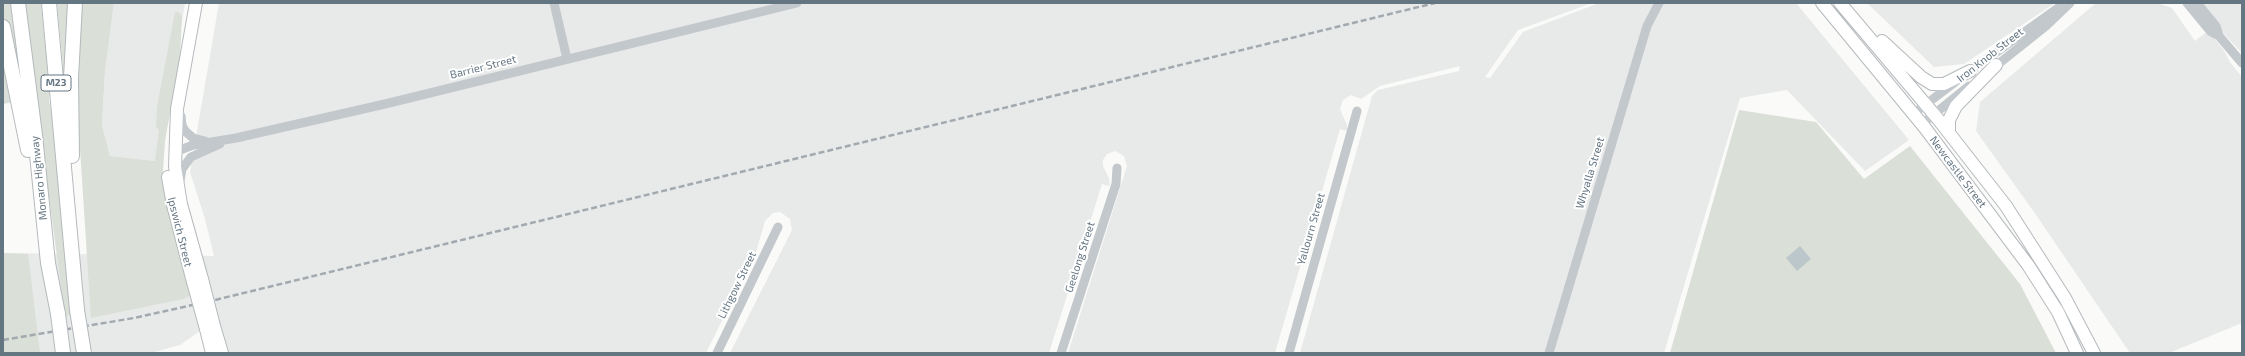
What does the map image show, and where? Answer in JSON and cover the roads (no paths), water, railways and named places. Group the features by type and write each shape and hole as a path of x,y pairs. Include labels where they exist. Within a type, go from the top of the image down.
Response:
{"highway":[{"name":"Monaro Highway","path":"18,3 35,135 39,188 48,263 58,314 63,353"},
{"name":"M23","path":"49,3 77,310 84,353"},
{"path":"75,3 71,110 72,161 82,287 77,310"},
{"path":"3,27 34,180 39,188"}],"main road":[{"name":"Ipswich Street","path":"196,3 179,92 175,152 176,178 197,281"},
{"name":"Newcastle Street","path":"1822,3 1922,124 2028,265 2058,312 2077,353"},
{"name":"Newcastle Street","path":"1841,5 1950,133 2006,206 2065,298 2094,353"},
{"path":"1841,5 1921,77 1932,84 1944,84 1970,71"},
{"path":"1950,133 1949,120 1956,106 1996,65"},
{"name":"Ipswich Street","path":"177,109 169,138 168,170 173,206 197,281 210,328 222,353"},
{"path":"168,170 171,158 175,152"},
{"name":"Ipswich Street","path":"210,328 212,353"},
{"path":"2088,341 2099,353"}],"street":[{"path":"554,3 567,59"},
{"name":"Barrier Street","path":"175,152 187,146 236,138 797,3"},
{"name":"Whyalla Street","path":"1549,353 1647,26 1659,3"},
{"name":"Iron Knob Street","path":"1914,114 1970,71 2065,3"},
{"name":"Iron Knob Street","path":"1922,124 2046,26 2070,3"},
{"path":"2195,5 2210,31 2219,36 2242,63"},
{"path":"179,92 183,128 193,138 211,142"},
{"name":"Yallourn Street","path":"1289,353 1357,111"},
{"path":"181,204 180,179 182,169 187,160 195,154 236,138"},
{"name":"Geelong Street","path":"1061,353 1116,184 1117,168"},
{"name":"Lithgow Street","path":"717,353 778,227"}],"railway":[{"path":"3,340 134,318 215,300 1435,3"}]}
